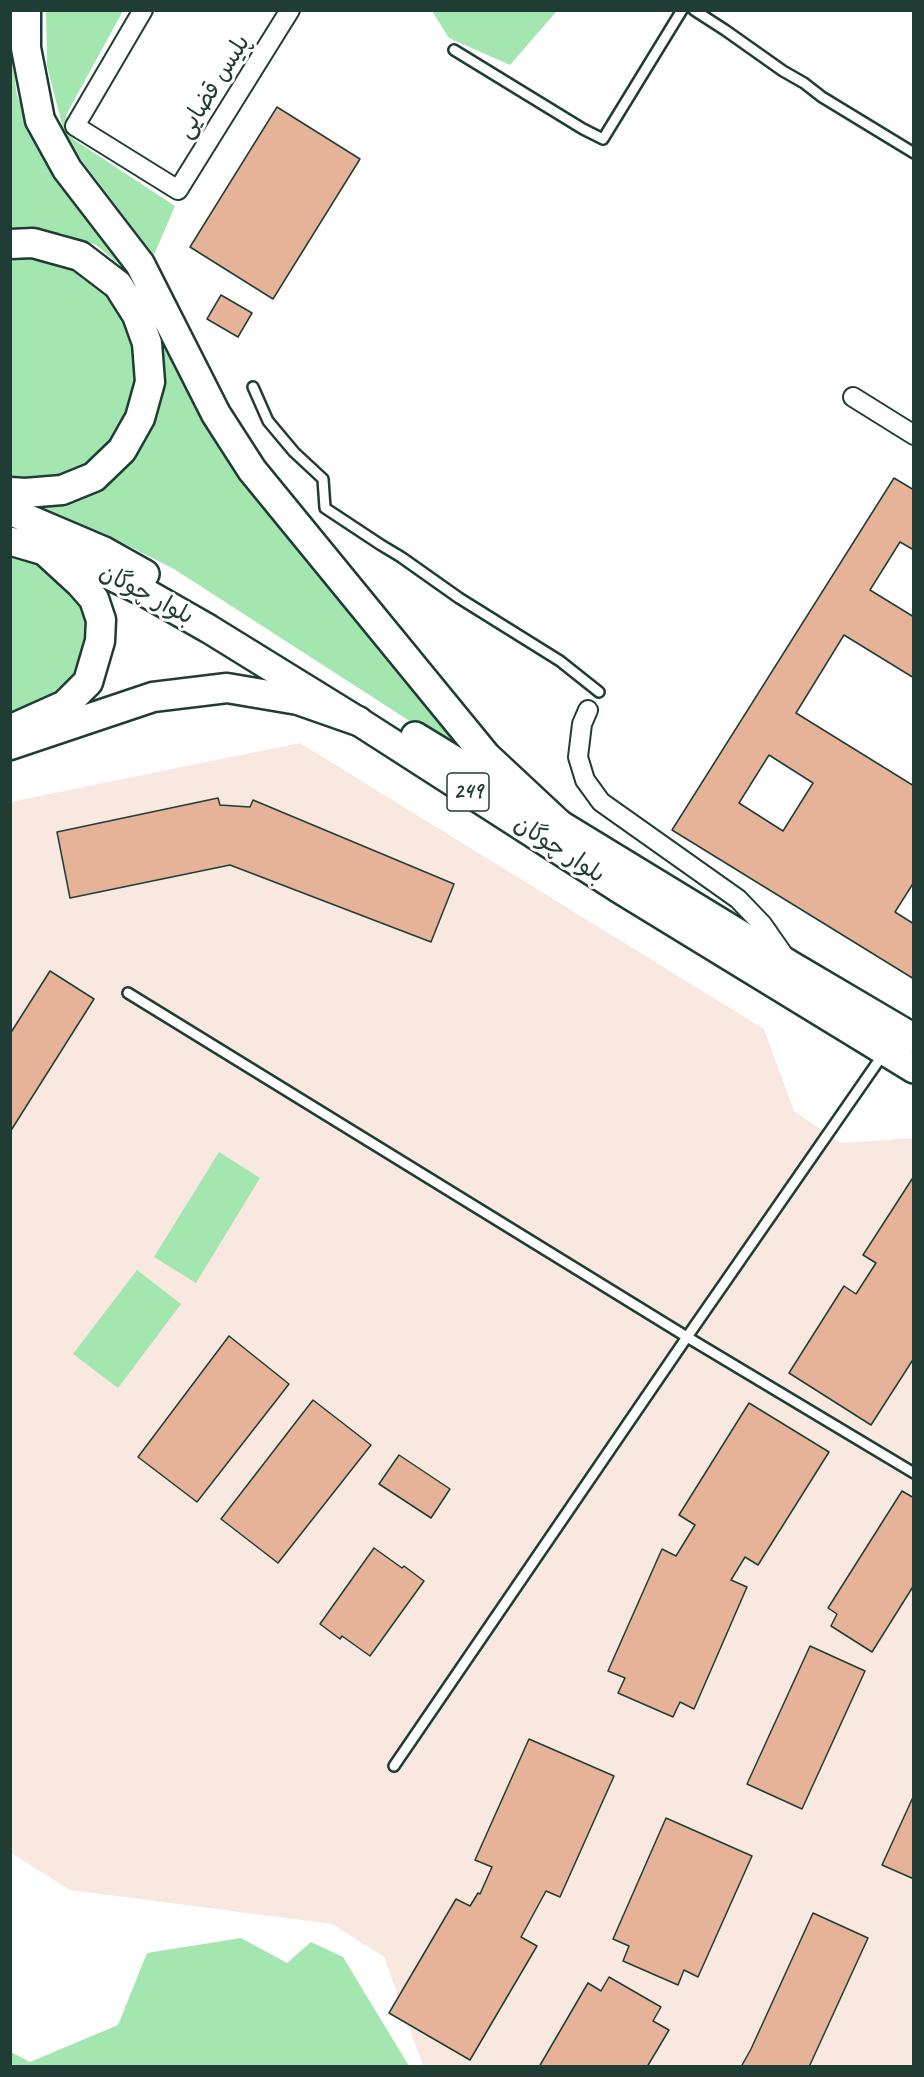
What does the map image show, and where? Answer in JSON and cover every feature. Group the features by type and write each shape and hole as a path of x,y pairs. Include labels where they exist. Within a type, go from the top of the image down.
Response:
{"highway":[{"path":"26,10 26,48 40,120 67,169 140,264 216,414 252,470 486,756 561,826"},
{"path":"10,244 33,243 80,256 118,285 137,315 147,344 150,382 140,418 122,450 94,477 62,490 10,492"},
{"path":"10,728 65,705 88,682 100,641 101,620 94,599 43,549"},
{"path":"10,745 153,697 227,688 298,700 358,721"}],"main road":[{"name":"بلوار چوگان","path":"10,511 104,551 196,601 561,826 914,1038"},
{"name":"بلوار چوگان","path":"10,541 82,562 146,593 209,629 358,721 618,888 914,1069"}],"street":[{"name":"پلیس قضایی","path":"143,10 75,126 178,190 290,10"},
{"path":"853,397 914,435"},
{"path":"588,710 582,724 578,757 585,780 602,802 738,899 762,924 792,966"}],"lane":[{"path":"454,50 603,139 682,10"},
{"path":"694,10 822,97 914,153"},
{"path":"253,387 274,429 294,452 323,479 325,508 402,557 459,598 560,660 599,692"},
{"path":"128,993 687,1337 914,1473"},
{"path":"394,1766 885,1051"}],"shaded area":[{"path":"300,743 764,1029 794,1111 841,1143 913,1138 913,2066 423,2066 384,1957 332,1924 70,1890 11,1853 10,802"}],"green space":[{"path":"46,11 123,11 66,115 73,139 175,206 154,255 66,140 47,66"},
{"path":"432,11 557,11 510,65 449,38"},
{"path":"10,44 17,95 31,132 134,277 96,245 61,233 11,231"},
{"path":"10,254 70,260 114,300 135,349 137,376 134,396 123,425 94,464 62,477 11,482"},
{"path":"164,336 195,406 260,502 415,685 470,760 174,569 103,533 30,507 150,428 163,389 162,341"},
{"path":"10,558 39,565 67,581 83,606 87,644 73,683 49,703 10,716"},
{"path":"219,1152 260,1178 196,1283 154,1257"},
{"path":"137,1270 181,1304 118,1388 73,1354"},
{"path":"241,1938 287,1963 311,1942 343,1957 409,2066 11,2066 11,2052 30,2062 118,2025 147,1953"}],"building":[{"path":"277,107 360,159 273,299 190,247"},
{"path":"221,295 252,313 238,337 207,319"},
{"path":"894,478 914,490 914,550 900,542 870,590 914,617 914,678 844,635 796,713 914,786 914,882 895,912 914,924 914,979 672,830","holes":["769,755 813,783 783,831 739,803"]},
{"path":"218,798 220,805 250,807 253,800 454,884 431,942 230,865 70,898 57,832"},
{"path":"50,971 94,999 10,1132 10,1034"},
{"path":"914,1176 914,1358 871,1425 789,1373 844,1286 856,1294 876,1263 863,1255"},
{"path":"229,1336 289,1384 197,1502 138,1457"},
{"path":"313,1400 371,1445 278,1563 221,1519"},
{"path":"749,1403 829,1452 758,1565 745,1557 731,1580 747,1587 694,1709 680,1702 673,1717 618,1693 625,1678 608,1671 662,1549 676,1556 695,1525 679,1515"},
{"path":"399,1455 450,1489 431,1518 379,1484"},
{"path":"902,1491 914,1498 914,1585 872,1652 831,1626 837,1614 828,1608"},
{"path":"374,1548 424,1581 370,1656 342,1636 340,1639 320,1624"},
{"path":"810,1646 865,1671 802,1809 747,1784"},
{"path":"529,1739 614,1776 560,1897 546,1891 521,1937 537,1946 470,2060 389,2013 456,1899 470,1906 478,1893 480,1894 492,1867 475,1860"},
{"path":"914,1795 914,1879 882,1865"},
{"path":"666,1818 752,1856 698,1977 684,1970 678,1985 623,1961 629,1946 613,1939"},
{"path":"813,1913 868,1938 809,2067 741,2067 751,2049"},
{"path":"609,1977 661,2007 653,2021 669,2030 647,2067 539,2067 588,1983 601,1991"}]}
